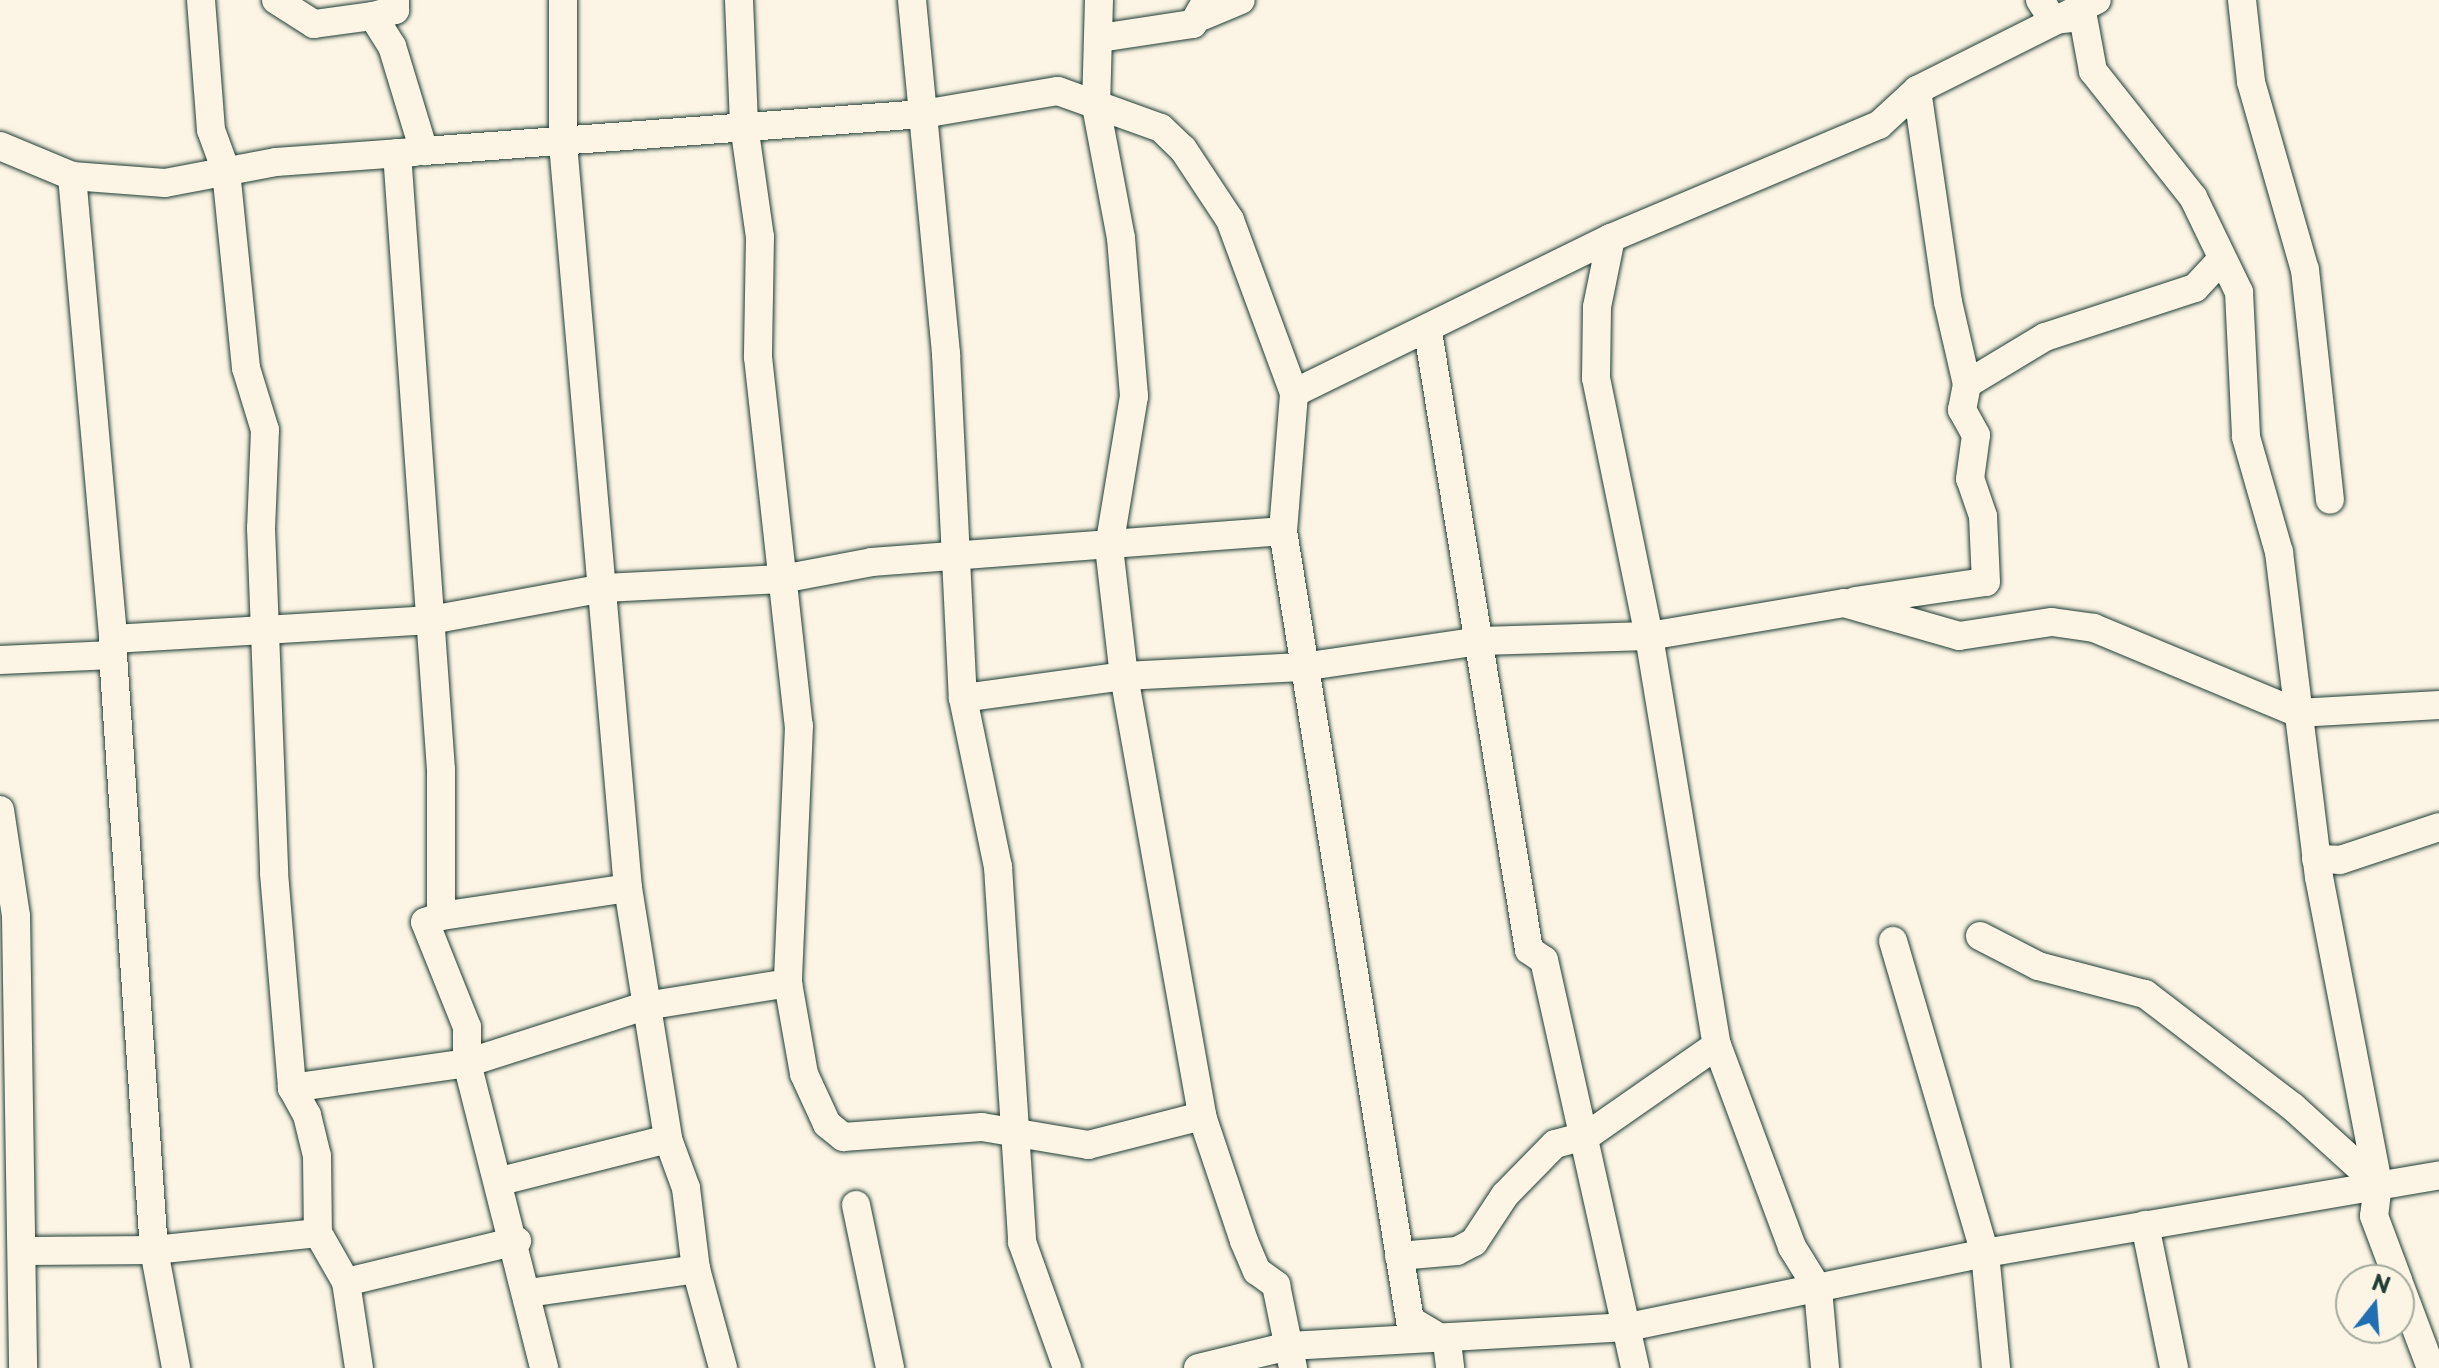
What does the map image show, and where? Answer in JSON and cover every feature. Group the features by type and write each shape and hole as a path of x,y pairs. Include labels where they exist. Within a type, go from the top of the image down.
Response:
{"street":[{"path":"201,0 211,130 226,171 246,368 265,430 265,631 292,1088 317,1156 318,1233 346,1282 359,1368"},
{"path":"276,0 314,24 384,8 392,46 410,152 441,916"},
{"path":"563,0 563,144 628,888 645,1006 659,1053 668,1139 686,1188 696,1269 723,1368"},
{"path":"739,0 744,125 760,237 758,357 799,726 788,983 804,1074 827,1124 843,1137 982,1127 1088,1145 1202,1116"},
{"path":"912,0 958,560 963,698 998,867 1022,1242 1067,1368"},
{"path":"1099,0 1096,106 1121,238 1134,396 1109,547 1124,676 1202,1116 1257,1271 1276,1285 1291,1357"},
{"path":"1100,38 1241,0"},
{"path":"1294,393 1428,332 1611,238 1879,125 1917,90 2047,10 2097,0"},
{"path":"2242,0 2251,82 2305,270 2330,500"},
{"path":"2047,10 2083,17 2093,71 2193,197 2219,262"},
{"path":"963,698 1124,676 1302,667 1480,641 1649,636 1830,604 1986,582 1983,516 1970,479 1976,435 1962,410 1967,384 1917,90"},
{"path":"0,146 72,176 165,183 226,171 410,152 563,144 744,125 923,114 1058,91 1161,128 1183,149 1230,220 1294,393 1283,531 1302,667 1410,1320 1449,1355"},
{"path":"72,176 113,647 154,1250 176,1368"},
{"path":"1611,238 1597,307 1596,378 1649,636 1717,1045 1792,1247 1818,1289 1825,1368"},
{"path":"1967,384 2045,337 2195,288 2219,262"},
{"path":"2219,262 2229,264 2239,292 2246,437 2273,524 2316,859 2378,1184 2374,1216 2392,1264"},
{"path":"1428,332 1529,950 1544,960 1588,1135 1635,1368"},
{"path":"0,660 265,631 431,620 604,588 782,579 872,562 958,560 1283,531"},
{"path":"1830,604 1855,604 1959,636 2052,622 2094,628 2298,713 2439,705"},
{"path":"0,810 16,916 11,1141 26,1251 23,1368"},
{"path":"2316,859 2340,860 2439,827"},
{"path":"541,1367 517,1241 467,1063 467,1027 425,922 441,916 628,888"},
{"path":"1980,936 2038,966 2145,994 2293,1107 2378,1184"},
{"path":"1893,941 1985,1253 1996,1368"},
{"path":"292,1088 467,1063 645,1006 788,983"},
{"path":"1399,1256 1457,1251 1474,1242 1505,1195 1555,1144 1588,1135 1717,1045"},
{"path":"501,1181 668,1139"},
{"path":"1198,1368 1291,1357 1449,1355 1628,1327 1985,1253 2439,1175"},
{"path":"856,1205 890,1368"},
{"path":"2145,1225 2174,1368"},
{"path":"26,1251 154,1250 318,1233"},
{"path":"346,1282 517,1241"},
{"path":"528,1293 696,1269"},
{"path":"2415,1326 2431,1368"}]}
